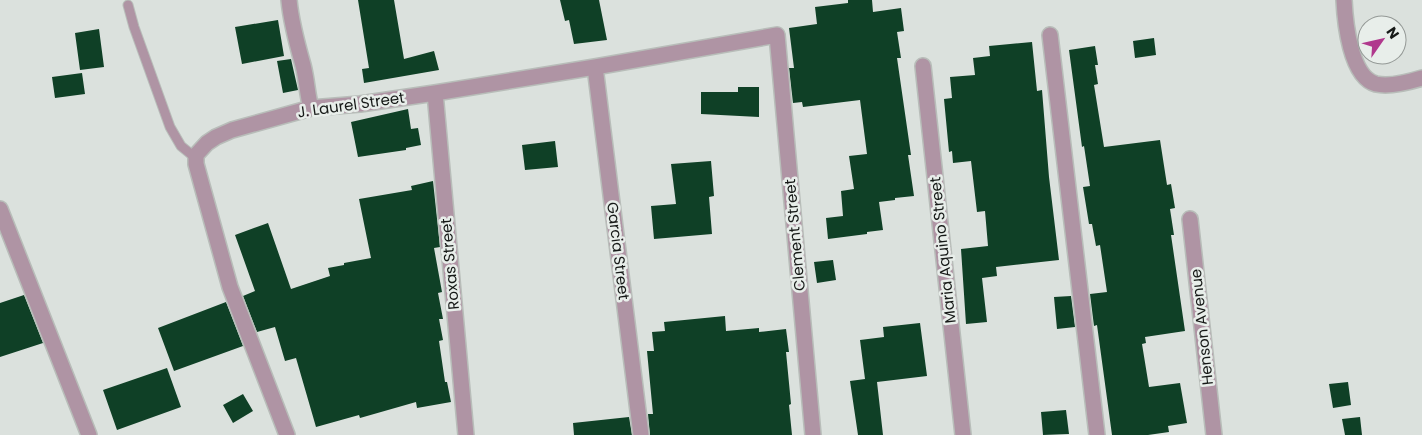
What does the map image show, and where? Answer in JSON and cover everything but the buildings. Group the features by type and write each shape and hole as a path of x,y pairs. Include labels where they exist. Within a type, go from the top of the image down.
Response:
{"street":[{"path":"289,0 312,108"},
{"path":"1344,0 1346,34 1354,58 1366,78 1375,84 1403,84 1422,78"},
{"name":"J. Laurel Street","path":"196,155 207,143 232,130 312,108 360,104 435,93 778,35"},
{"name":"Clement Street","path":"778,35 814,435"},
{"path":"1050,35 1096,435"},
{"name":"Maria Aquino Street","path":"923,66 963,435"},
{"name":"Garcia Street","path":"595,67 641,435"},
{"name":"Roxas Street","path":"435,93 466,435"},
{"path":"196,155 196,164 230,287 287,435"},
{"path":"0,208 90,435"},
{"name":"Henson Avenue","path":"1190,219 1214,435"}],"lane":[{"path":"128,5 170,127 181,146 192,155 196,155"}]}
